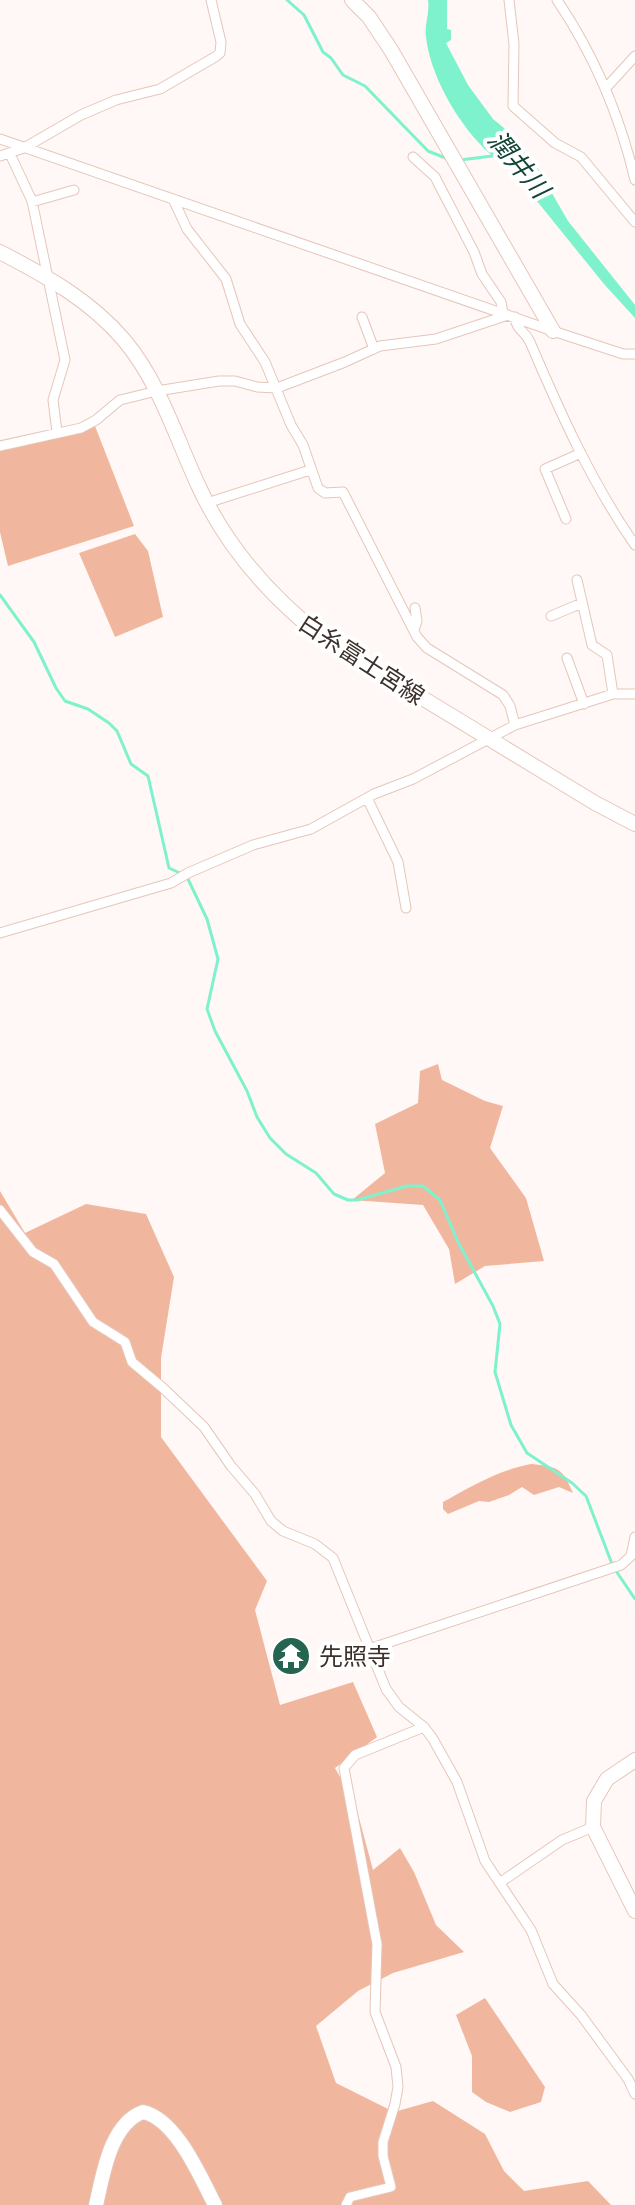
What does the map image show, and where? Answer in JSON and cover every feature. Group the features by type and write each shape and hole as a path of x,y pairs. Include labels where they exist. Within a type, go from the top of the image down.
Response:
{"main road":[{"path":"352,0 380,32 553,331"},
{"name":"白糸富士宮線","path":"0,252 50,278 85,302 143,366 207,503 233,548 293,615 322,637 635,824"},
{"path":"635,1760 607,1779 594,1801 593,1827 635,1911"},
{"path":"96,2205 106,2162 121,2130 132,2116 143,2112 162,2120 178,2140 215,2205"}],"street":[{"path":"57,432 53,400 65,360 50,278 32,202 5,155 116,100 160,89 215,57 220,53 221,42 211,0"},
{"path":"509,0 514,44 513,106 555,143 581,157 635,222"},
{"path":"557,0 576,29 618,118 635,180"},
{"path":"605,89 635,56"},
{"path":"0,139 553,331 623,354 635,354"},
{"path":"413,157 435,177 482,274 529,340 550,393 566,419 606,505 635,545"},
{"path":"32,202 74,190"},
{"path":"174,201 187,229 226,279 240,324 265,362 291,425 303,445 318,488 325,493 343,492 414,630 427,648 503,695 510,706 515,725"},
{"path":"0,446 81,428 120,400 219,381 277,388 374,349 436,339 509,315"},
{"path":"362,317 374,349"},
{"path":"566,519 545,469 581,453"},
{"path":"207,503 310,470"},
{"path":"577,580 592,645 607,655 613,694"},
{"path":"551,616 582,603"},
{"path":"414,630 417,621 415,608"},
{"path":"567,658 584,704"},
{"path":"0,933 171,883 253,845 311,829 515,725 613,694 635,694"},
{"path":"367,798 398,862 406,908"},
{"path":"0,1210 33,1252 54,1264 93,1322 125,1342 132,1362 204,1427 255,1494 271,1521 283,1531 315,1544 333,1558 386,1689 399,1707 424,1727 433,1739 457,1782 485,1861 531,1930 553,1984 581,2015 628,2079 635,2094"},
{"path":"369,1649 621,1565 631,1556 635,1537"},
{"path":"346,2205 350,2197 391,2187 383,2156 383,2142 398,2087 396,2067 375,2012 377,1944 344,1768 355,1755 424,1727"},
{"path":"501,1882 562,1840 593,1827"}],"shaded area":[{"path":"95,426 134,526 8,566 0,532 0,449"},
{"path":"135,534 148,551 163,617 115,637 79,553"},
{"path":"438,1064 442,1080 485,1101 503,1106 490,1148 526,1198 544,1261 485,1266 455,1284 449,1249 423,1205 352,1200 385,1173 375,1124 418,1103 420,1071"},
{"path":"0,1191 25,1233 86,1204 146,1214 174,1277 161,1358 161,1437 267,1581 255,1610 280,1705 353,1682 377,1737 335,1768 355,1803 373,1870 400,1848 414,1872 436,1925 464,1952 393,1973 358,1991 316,2026 336,2083 394,2112 433,2101 485,2134 504,2171 524,2191 588,2181 611,2205 0,2205"},
{"path":"531,1464 558,1470 573,1493 559,1487 534,1495 522,1487 509,1495 489,1502 479,1501 448,1514 443,1509 443,1502 475,1485 508,1470"},
{"path":"485,1998 545,2087 541,2102 510,2112 472,2092 472,2056 456,2015"}],"water":[{"name":"潤井川","path":"428,0 447,0 447,29 451,30 451,40 446,43 468,85 493,119 538,169 568,221 635,305 635,318 511,169 482,146 455,112 429,55 426,32"}],"waterway":[{"path":"287,0 304,15 323,52 343,75 365,86 428,151 448,159"},
{"name":"潤井川","path":"460,160 492,156"},
{"path":"0,595 34,642 65,701 88,709 109,723 117,731 131,764 148,776 169,868 180,873"},
{"path":"187,877 207,919 218,959 207,1009 257,1117 270,1138 286,1154 316,1173 334,1194 357,1200 407,1186 423,1186 440,1200 500,1324 495,1372 511,1425 527,1453 586,1496 612,1564"},
{"path":"616,1571 635,1599"}],"place":[{"name":"先照寺","path":"291,1656"}]}
